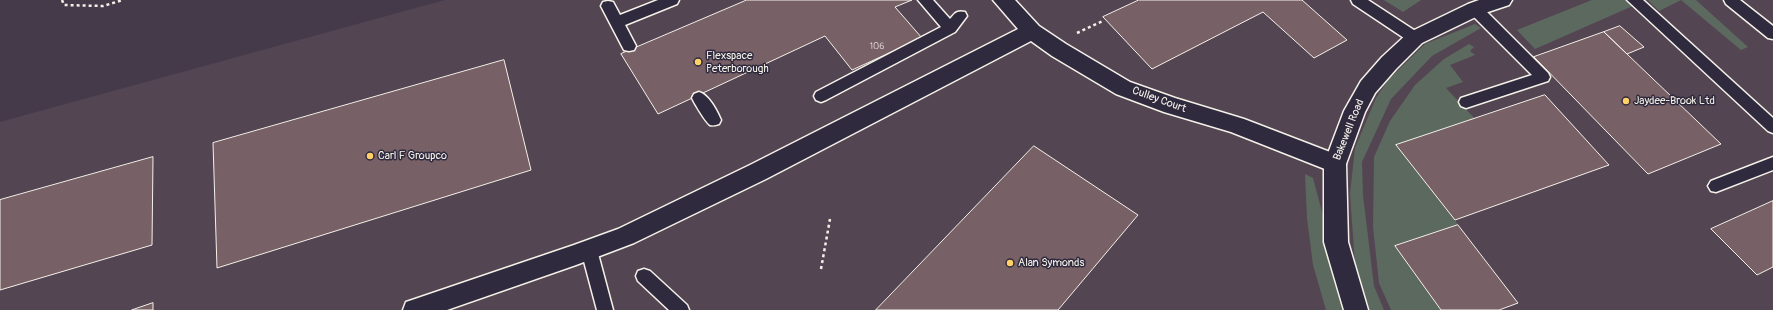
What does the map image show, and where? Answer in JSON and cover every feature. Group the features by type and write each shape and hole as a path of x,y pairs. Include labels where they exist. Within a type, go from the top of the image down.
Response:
{"street":[{"name":"Culley Court","path":"1003,0 1032,31 1058,50 1123,88 1172,106 1236,125 1335,164"},
{"name":"Bakewell Road","path":"1356,310 1336,242 1335,164 1355,111 1368,87 1389,63 1415,38 1475,9 1502,0"},
{"path":"415,310 626,236 758,172 1032,31"}],"lane":[{"path":"617,22 672,0"},
{"path":"925,0 950,28"},
{"path":"1358,0 1415,38"},
{"path":"1634,0 1773,126"},
{"path":"1730,0 1773,34"},
{"path":"608,6 630,46"},
{"path":"1466,102 1542,77 1475,9"},
{"path":"822,96 950,28 960,16"},
{"path":"699,98 714,120"},
{"path":"1716,186 1773,163"},
{"path":"589,250 605,310"},
{"path":"644,276 681,310"}],"path":[{"path":"62,0 64,5 103,6 123,0"},
{"path":"1073,35 1103,21"},
{"path":"821,269 830,219"}],"shaded area":[{"path":"445,0 1773,0 1773,310 0,310 0,122"}],"green space":[{"path":"1384,0 1421,0 1403,12"},
{"path":"1592,0 1629,0 1635,5 1535,49 1517,30"},
{"path":"1648,0 1681,0 1659,11"},
{"path":"1681,0 1696,0 1748,47 1741,50"},
{"path":"1475,24 1481,28 1432,56 1391,99 1362,162 1363,195 1374,286 1384,310 1368,310 1356,278 1350,194 1355,148 1376,98 1388,80 1425,44"},
{"path":"1469,44 1474,47 1470,51 1475,55 1450,65 1463,82 1446,88 1475,119 1455,220 1458,225 1395,246 1441,310 1391,310 1379,283 1373,227 1374,157 1390,121 1415,85 1444,59"},
{"path":"1305,174 1313,178 1325,223 1335,285 1343,310 1326,310 1313,265 1307,218"}],"building":[{"name":"Flexspace Peterborough","path":"747,0 912,0 895,7 922,38 852,70 825,36 658,114 621,54"},
{"path":"1139,0 1302,0 1347,40 1314,58 1263,12 1152,69 1103,17"},
{"path":"1620,26 1644,47 1627,54 1604,32"},
{"name":"Jaydee-Brook Ltd","path":"1604,32 1721,144 1648,174 1534,57"},
{"name":"Carl F Groupco","path":"504,60 531,170 217,268 213,143"},
{"path":"1545,95 1609,165 1455,220 1396,145"},
{"name":"Alan Symonds","path":"1034,146 1138,215 1058,310 876,310"},
{"path":"153,157 152,245 0,290 0,200"},
{"path":"1773,201 1773,267 1757,275 1711,229"},
{"path":"1458,225 1518,303 1499,310 1441,310 1395,246"},
{"path":"153,303 153,310 132,310"}],"place":[{"name":"Flexspace Peterborough","path":"698,62"},
{"name":"Jaydee-Brook Ltd","path":"1626,101"},
{"name":"Carl F Groupco","path":"370,156"},
{"name":"Alan Symonds","path":"1010,263"}]}
